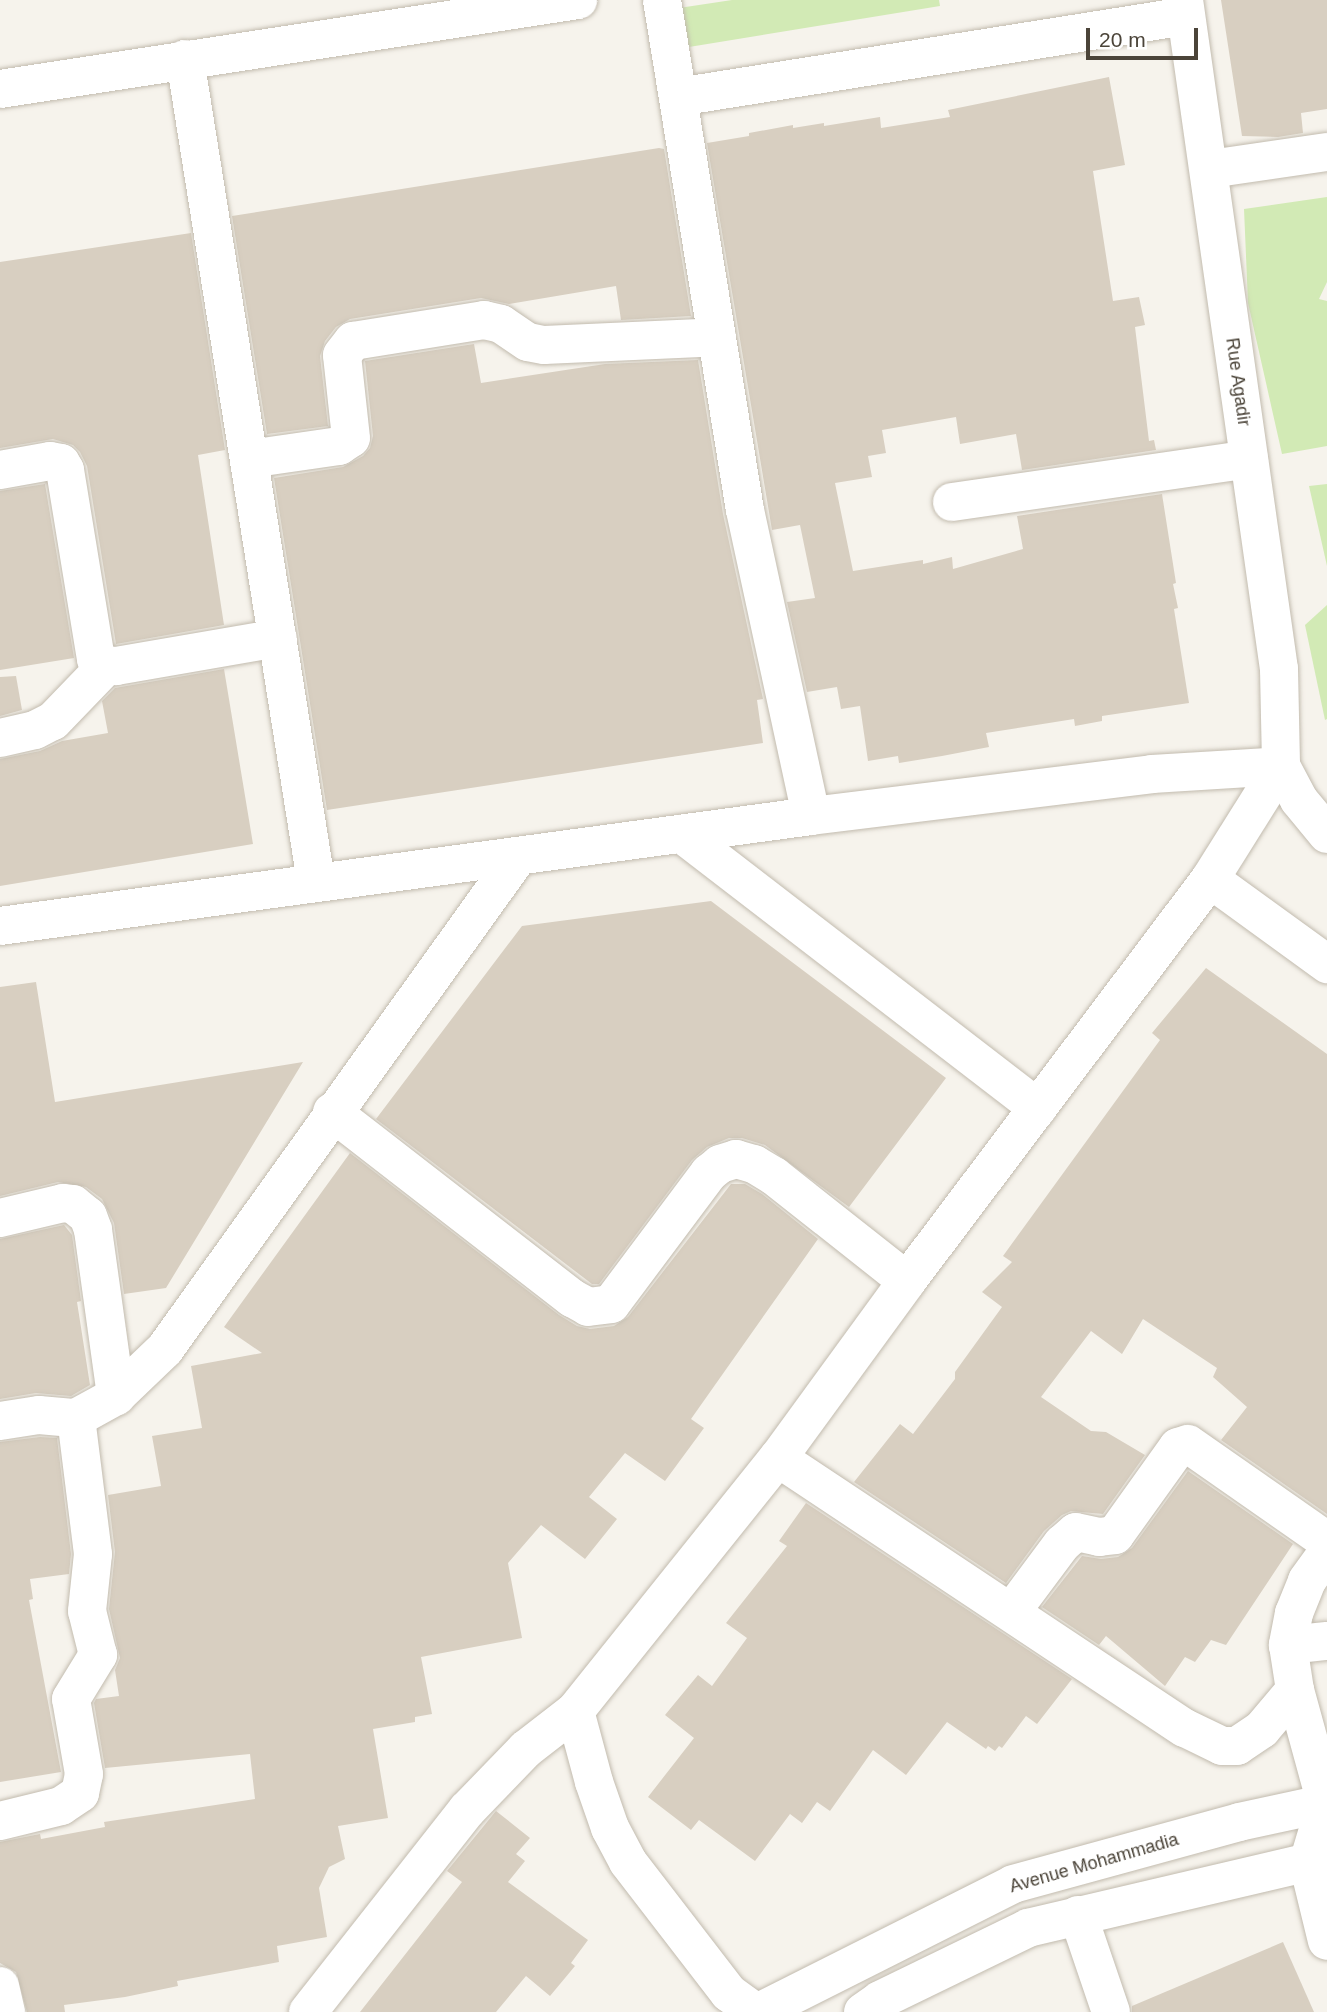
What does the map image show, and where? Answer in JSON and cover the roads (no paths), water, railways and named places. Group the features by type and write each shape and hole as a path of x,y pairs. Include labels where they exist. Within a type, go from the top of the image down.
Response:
{"street":[{"path":"0,89 578,0"},
{"path":"662,0 745,510 811,816"},
{"path":"678,97 1185,8"},
{"name":"Rue Agadir","path":"1185,8 1279,669 1281,766"},
{"path":"185,60 316,881"},
{"path":"1210,169 1327,152"},
{"path":"249,458 339,446 351,438 342,355 353,341 484,320 501,324 528,342 544,345 717,337"},
{"path":"952,502 1249,459"},
{"path":"0,470 50,461 61,463 65,470 96,659 105,667"},
{"path":"0,738 35,730 52,720 105,667 278,638"},
{"path":"0,926 316,881 517,858 811,816 1152,774 1281,766"},
{"path":"1281,766 1299,800 1327,834"},
{"path":"308,2012 467,1810 526,1749 575,1711 778,1458 907,1280 1210,879 1281,766"},
{"path":"682,834 1038,1108"},
{"path":"0,1421 39,1415 76,1418 116,1396 166,1349 332,1112 517,858"},
{"path":"1210,879 1327,964"},
{"path":"332,1112 588,1307 611,1304 709,1173 720,1164 736,1159 754,1164 774,1176 907,1280"},
{"path":"0,1217 63,1203 73,1204 88,1216 93,1230 116,1396"},
{"path":"0,1821 61,1806 80,1793 84,1774 71,1699 98,1655 87,1611 93,1554 76,1418"},
{"path":"1012,1611 1062,1544 1076,1532 1099,1537 1115,1535 1178,1447 1188,1444 1327,1541"},
{"path":"778,1458 1185,1728 1222,1746 1237,1746 1262,1729 1295,1690"},
{"path":"1327,1553 1307,1581 1294,1613 1288,1645 1295,1690 1327,1803 1318,1861 1327,1941"},
{"path":"1288,1645 1327,1641"},
{"path":"575,1711 594,1782 610,1828 628,1862 729,1993 757,2012"},
{"name":"Avenue Mohammadia","path":"757,2012 1013,1884 1239,1822 1327,1803"},
{"path":"863,2012 880,2000 1028,1928 1318,1861"},
{"path":"1078,1915 1111,2012"},
{"path":"0,1986 6,2012"}]}
